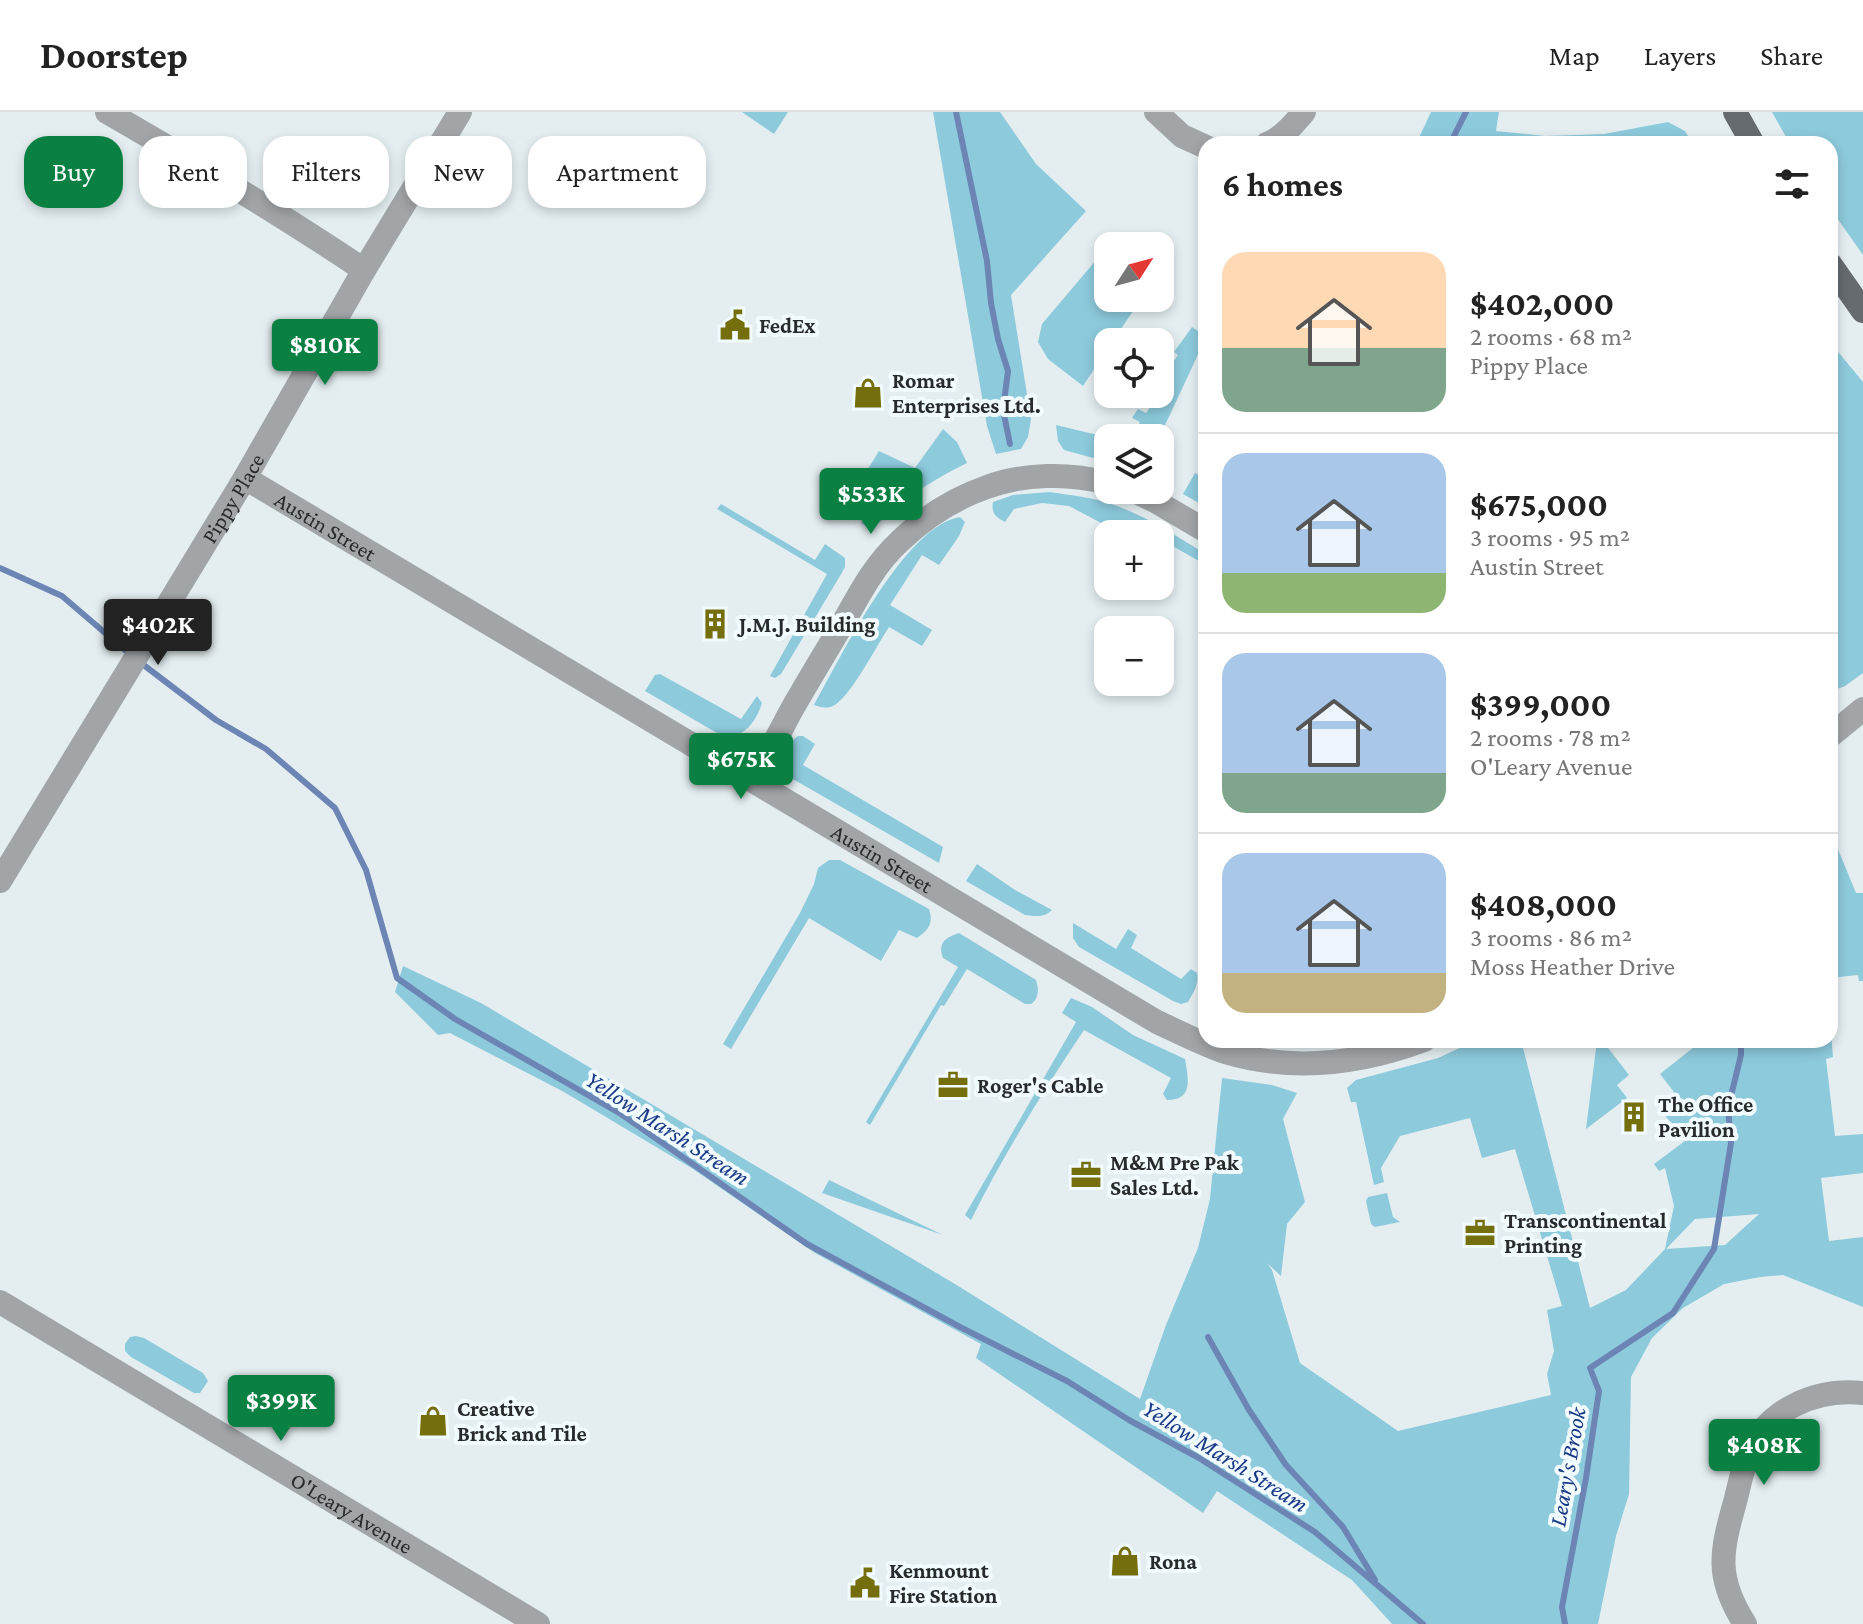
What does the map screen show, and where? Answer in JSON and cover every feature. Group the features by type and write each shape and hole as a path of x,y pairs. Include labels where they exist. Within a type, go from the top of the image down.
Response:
{"main road":[{"path":"1735,112 1748,136"},
{"path":"1838,275 1863,311"}],"street":[{"path":"107,112 364,270"},
{"name":"Pippy Place","path":"0,881 245,478 364,270 460,112"},
{"path":"1156,112 1182,136 1198,143"},
{"path":"1280,136 1304,112"},
{"path":"751,779 769,755 864,586 898,542 945,506 1001,482 1060,476 1094,479"},
{"name":"Austin Street","path":"245,478 1157,1022 1198,1040"},
{"path":"1160,504 1198,526"},
{"path":"1838,729 1863,709"},
{"name":"Austin Street","path":"1217,1048 1294,1063 1326,1064 1403,1048"},
{"name":"O'Leary Avenue","path":"0,1302 538,1624"},
{"path":"1745,1624 1732,1605 1723,1576 1724,1542 1748,1455 1762,1431 1780,1414 1805,1399 1833,1392 1863,1393"}],"shaded area":[{"path":"742,112 788,112 774,134"},
{"path":"933,112 1000,112 1036,164 1086,211 1011,295 1031,419 1028,437 1021,449 996,454 987,426"},
{"path":"1431,112 1499,112 1496,131 1545,136 1420,136"},
{"path":"1772,112 1863,112 1863,255 1838,219 1838,136 1786,136"},
{"path":"1668,122 1688,136 1545,136 1604,134"},
{"path":"1094,263 1094,312 1132,312 1122,328 1094,328 1094,369 1083,386 1048,359 1038,342 1042,324"},
{"path":"1192,327 1198,331 1198,355 1174,406 1174,361 1178,355 1174,352"},
{"path":"1838,352 1863,382 1863,673 1838,689"},
{"path":"1149,408 1173,408 1166,424 1139,424 1132,418 1138,409 1146,413"},
{"path":"1056,425 1094,434 1094,458 1064,450 1058,441"},
{"path":"943,429 957,442 967,463 918,491 873,528 861,523 881,488 863,477 879,451 915,468"},
{"path":"1195,473 1198,475 1198,502 1183,494"},
{"path":"1049,492 1094,500 1094,504 1111,504 1148,520 1096,520 1069,506 1042,503 1014,509 1005,522 993,511 993,502 1013,495"},
{"path":"721,504 815,560 825,544 845,558 845,567 840,576 781,674 775,678 770,676 827,574 717,509"},
{"path":"960,517 965,522 959,536 939,565 922,555 890,605 932,630 922,646 889,627 840,701 828,707 814,705 857,627 896,568 917,543 939,526"},
{"path":"1174,535 1198,549 1198,560 1174,547"},
{"path":"660,674 741,719 757,696 762,703 748,728 737,735 722,736 645,691 655,675"},
{"path":"798,736 815,744 803,765 943,847 939,863 791,778 783,761 788,746"},
{"path":"1838,849 1856,893 1863,893 1863,981 1859,981 1858,975 1838,977"},
{"path":"829,860 840,860 929,909 929,926 917,938 899,930 881,961 809,918 731,1049 723,1044 800,913 818,868"},
{"path":"977,864 1052,910 1043,915 1025,915 966,881"},
{"path":"1073,923 1116,949 1128,929 1137,935 1131,948 1181,979 1191,969 1197,973 1197,984 1188,1002 1181,1004 1173,1001 1079,947 1073,938"},
{"path":"959,933 1036,980 1037,997 1031,1004 1025,1004 967,969 944,1006 941,1005 870,1125 866,1122 958,967 943,958 941,948 947,939"},
{"path":"403,966 481,1003 955,1284 1140,1399 1198,1248 1210,1199 1222,1078 1272,1085 1297,1093 1283,1119 1305,1202 1287,1224 1281,1276 1267,1263 1272,1270 1300,1363 1398,1431 1551,1395 1547,1374 1554,1351 1547,1310 1562,1306 1515,1149 1482,1158 1470,1118 1400,1136 1381,1168 1384,1182 1374,1185 1356,1102 1351,1102 1347,1088 1356,1080 1438,1058 1460,1048 1523,1048 1590,1308 1626,1290 1665,1249 1674,1206 1665,1168 1659,1171 1654,1164 1685,1141 1657,1105 1674,1092 1660,1074 1693,1048 1832,1048 1833,1057 1826,1059 1835,1136 1863,1134 1863,1173 1821,1178 1829,1241 1863,1237 1863,1307 1783,1275 1760,1277 1724,1284 1683,1308 1652,1338 1631,1377 1629,1494 1616,1536 1598,1624 1392,1624 1352,1580 1217,1491 1203,1513 976,1358 981,1344 815,1253 693,1169 564,1092 450,1033 438,1035 395,992","holes":["1759,1214 1725,1245 1666,1249 1695,1219"]},
{"path":"1071,998 1092,1007 1133,1035 1185,1059 1188,1080 1185,1092 1182,1097 1167,1100 1163,1094 1171,1078 1084,1030 1024,1123 971,1220 965,1215 1076,1022 1062,1013"},
{"path":"1596,1048 1608,1048 1629,1075 1617,1085 1627,1098 1586,1129"},
{"path":"829,1180 943,1235 822,1193"},
{"path":"1387,1193 1393,1217 1400,1222 1375,1227 1371,1224 1366,1201 1368,1197"},
{"path":"136,1336 203,1373 208,1381 200,1393 194,1393 131,1357 125,1351 125,1344 130,1337"}],"waterway":[{"path":"956,112 987,261 998,339 1008,371 1003,410 1010,444"},
{"name":"Leary's Brook","path":"1454,136 1466,112"},
{"name":"Yellow Marsh Stream","path":"0,568 62,596 132,656"},
{"name":"Yellow Marsh Stream","path":"141,663 216,720 266,749 335,808 366,870 397,978 455,1019 621,1114 807,1244 1067,1381 1129,1420 1199,1458 1315,1532 1423,1624"},
{"name":"Leary's Brook","path":"1565,1624 1562,1607 1599,1391 1590,1368 1673,1313 1714,1249 1731,1143 1728,1108 1741,1048"},
{"path":"1208,1337 1249,1410 1286,1465 1343,1527 1375,1580"}],"place":[{"name":"FedEx","path":"735,325"},
{"name":"Romar Enterprises Ltd.","path":"868,393"},
{"name":"J.M.J. Building","path":"715,624"},
{"name":"Roger's Cable","path":"953,1085"},
{"name":"The Office Pavilion","path":"1634,1117"},
{"name":"M&M Pre Pak Sales Ltd.","path":"1086,1175"},
{"name":"Transcontinental Printing","path":"1480,1233"},
{"name":"Creative Brick and Tile","path":"433,1421"},
{"name":"Rona","path":"1125,1561"},
{"name":"Kenmount Fire Station","path":"865,1583"}]}
